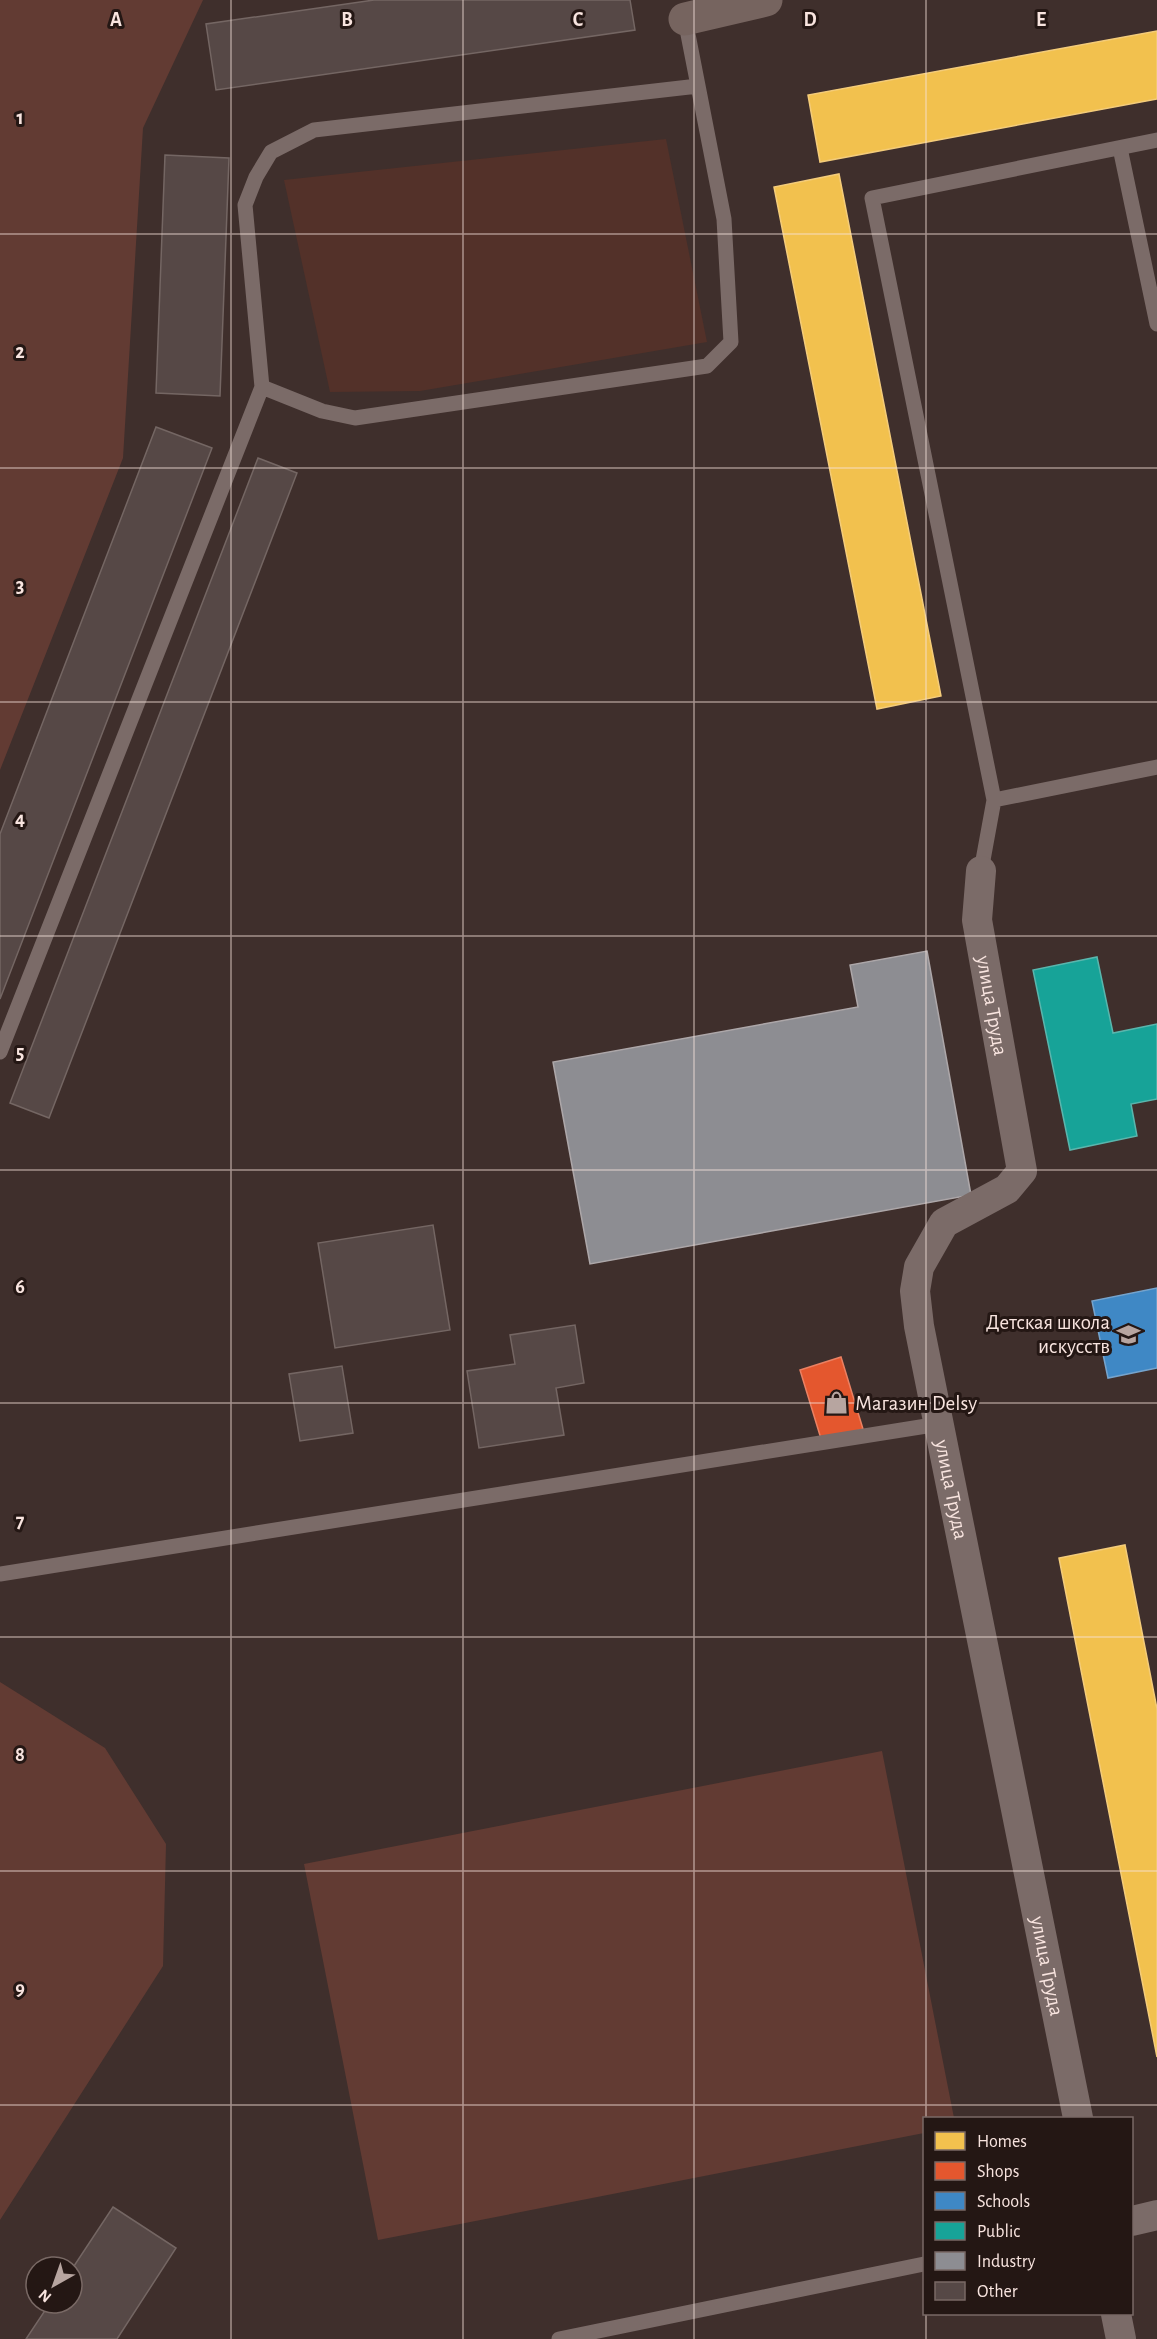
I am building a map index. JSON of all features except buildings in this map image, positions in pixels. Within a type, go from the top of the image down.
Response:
[{"type":"street","points":[[682,10],[766,0]]},
{"type":"street","name":"улица Труда","points":[[981,871],[976,920],[1022,1171],[1007,1189],[945,1223],[919,1268],[915,1292],[919,1326],[1078,2117]]},
{"type":"street","points":[[1133,2221],[1157,2215]]},
{"type":"street","points":[[1116,2315],[1121,2339]]},
{"type":"lane","points":[[262,387],[322,411],[355,418],[708,366],[731,342],[724,219],[682,10]]},
{"type":"lane","points":[[0,1052],[262,387],[245,205],[256,177],[271,152],[314,130],[698,86]]},
{"type":"lane","points":[[981,871],[994,800],[872,198],[1157,140]]},
{"type":"lane","points":[[1120,148],[1157,324]]},
{"type":"lane","points":[[994,800],[1157,767]]},
{"type":"lane","points":[[0,1574],[939,1424]]},
{"type":"lane","points":[[559,2339],[923,2264]]},
{"type":"shaded area","points":[[0,0],[203,0],[143,128],[123,458],[0,770]]},
{"type":"shaded area","points":[[666,139],[707,342],[420,391],[330,392],[284,180]]},
{"type":"shaded area","points":[[0,1682],[105,1748],[166,1844],[163,1966],[0,2220]]},
{"type":"shaded area","points":[[882,1751],[954,2117],[923,2117],[923,2133],[378,2240],[304,1864]]},
{"type":"place","name":"Детская школа искусств","points":[[1128,1334]]},
{"type":"place","name":"Магазин Delsy","points":[[837,1403]]}]
